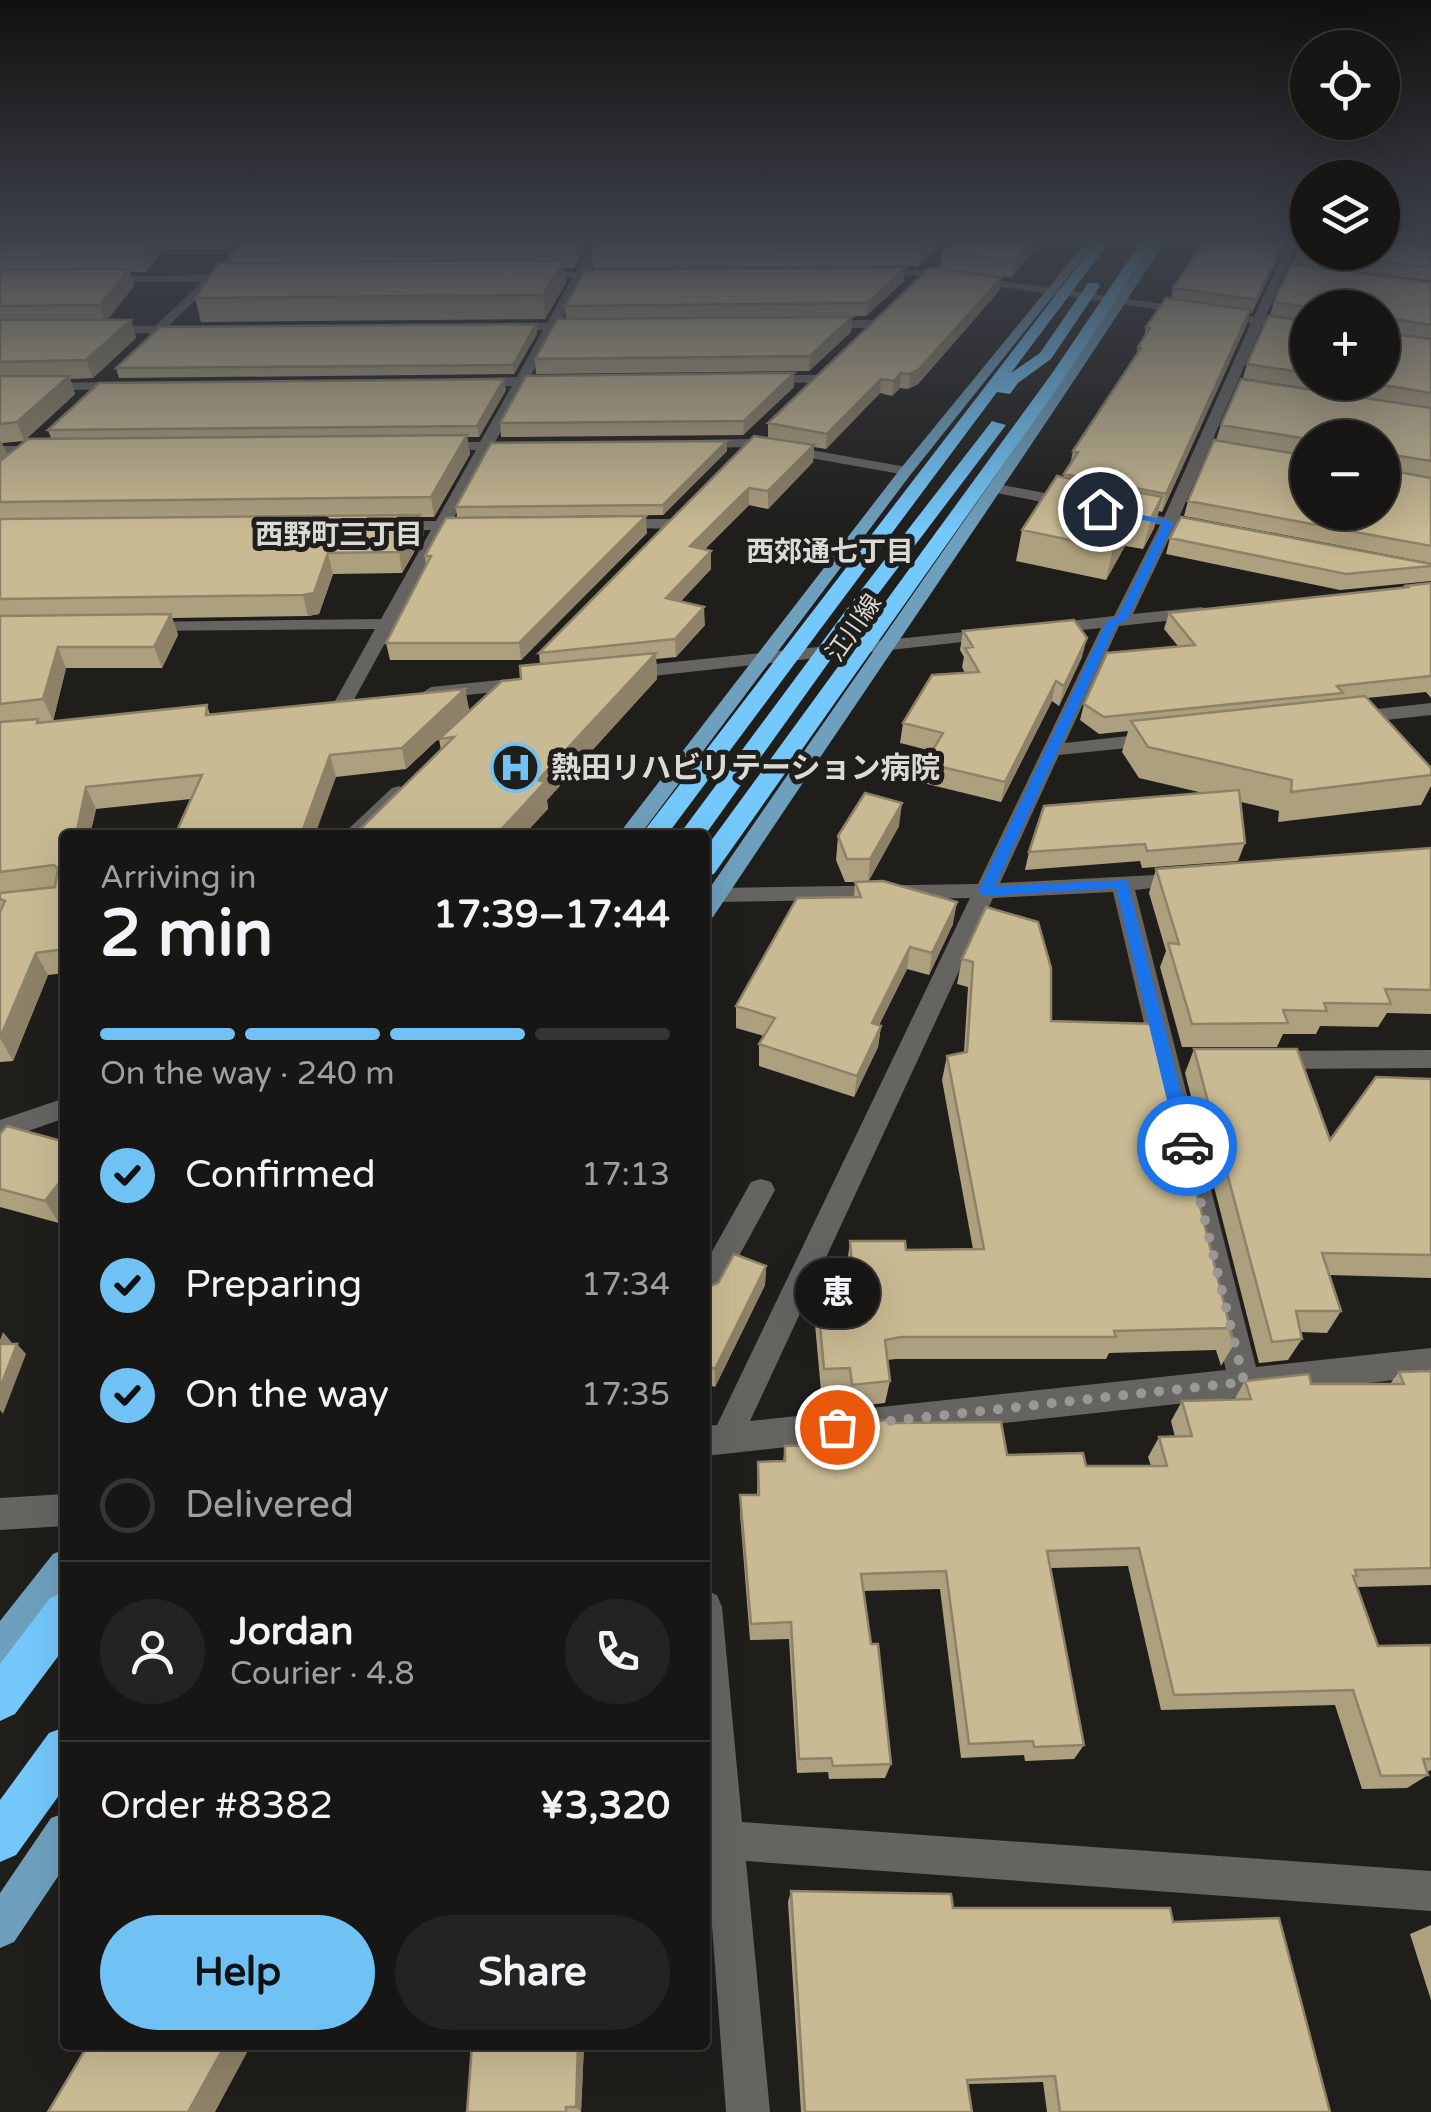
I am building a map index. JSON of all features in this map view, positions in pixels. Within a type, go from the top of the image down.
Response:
[{"type":"highway","points":[[658,830],[1031,336]]},
{"type":"highway","points":[[801,612],[850,585],[896,538],[1012,380],[1046,356],[1059,336]]},
{"type":"highway","points":[[710,861],[1084,336]]},
{"type":"highway","points":[[696,830],[862,602],[1032,382],[1059,374]]},
{"type":"highway","points":[[0,1699],[60,1620]]},
{"type":"highway","points":[[0,1839],[60,1756]]},
{"type":"main road","name":"江川線","points":[[633,830],[906,471],[1015,336]]},
{"type":"main road","name":"江川線","points":[[711,904],[883,647],[997,489],[1100,336]]},
{"type":"main road","points":[[0,1649],[60,1572]]},
{"type":"main road","points":[[0,1928],[60,1839]]},
{"type":"street","points":[[146,341],[152,336]]},
{"type":"street","points":[[344,701],[547,336]]},
{"type":"street","points":[[716,1440],[1052,750],[1169,522],[1251,336]]},
{"type":"street","points":[[802,392],[829,365]]},
{"type":"street","points":[[84,398],[110,374]]},
{"type":"street","points":[[737,380],[815,379]]},
{"type":"street","points":[[446,382],[562,381]]},
{"type":"street","points":[[1230,384],[1248,387]]},
{"type":"street","points":[[0,387],[156,385]]},
{"type":"street","points":[[736,457],[762,430]]},
{"type":"street","points":[[10,468],[43,437]]},
{"type":"street","points":[[674,444],[749,443],[906,471]]},
{"type":"street","points":[[427,446],[543,445]]},
{"type":"street","points":[[1202,446],[1219,449]]},
{"type":"street","points":[[0,450],[69,450]]},
{"type":"street","points":[[997,489],[1093,508]]},
{"type":"street","points":[[657,537],[683,510]]},
{"type":"street","points":[[1112,511],[1225,533]]},
{"type":"street","points":[[594,524],[670,524]]},
{"type":"street","points":[[365,526],[499,525]]},
{"type":"street","points":[[608,675],[1218,611]]},
{"type":"street","points":[[116,627],[387,624]]},
{"type":"street","points":[[419,694],[519,678],[551,681]]},
{"type":"street","points":[[483,712],[519,678]]},
{"type":"street","points":[[1328,720],[1374,723],[1431,708]]},
{"type":"street","points":[[1052,750],[1170,737]]},
{"type":"street","points":[[358,830],[411,780]]},
{"type":"street","points":[[711,904],[1200,877]]},
{"type":"street","points":[[1122,883],[1175,1060],[1244,1382]]},
{"type":"street","points":[[1242,1060],[1431,1059]]},
{"type":"street","points":[[0,1130],[60,1110]]},
{"type":"street","points":[[710,1282],[761,1190]]},
{"type":"street","points":[[716,1440],[1431,1362]]},
{"type":"street","points":[[0,1514],[60,1510]]},
{"type":"street","points":[[710,1665],[748,2112]]},
{"type":"street","points":[[725,1840],[1431,1891]]},
{"type":"building","points":[[0,336],[113,336],[86,360],[0,362]]},
{"type":"building","points":[[151,336],[530,336],[513,365],[116,368]]},
{"type":"building","points":[[548,336],[832,336],[810,356],[535,359]]},
{"type":"building","points":[[859,336],[949,336],[919,369],[901,373],[894,381],[881,379],[827,434],[768,423]]},
{"type":"building","points":[[1145,336],[1238,336],[1166,494],[1064,474],[1078,452],[1073,451],[1141,348],[1138,347]]},
{"type":"building","points":[[1259,336],[1290,336],[1290,370],[1247,364]]},
{"type":"building","points":[[1400,336],[1431,339],[1431,393],[1400,388]]},
{"type":"building","points":[[794,373],[744,421],[500,423],[526,376]]},
{"type":"building","points":[[0,376],[69,376],[17,422],[0,424]]},
{"type":"building","points":[[504,379],[477,426],[48,430],[99,383]]},
{"type":"building","points":[[1241,379],[1290,386],[1290,400],[1379,400],[1431,408],[1431,461],[1400,456],[1400,420],[1290,420],[1290,436],[1221,425]]},
{"type":"building","points":[[467,435],[431,497],[0,502],[0,461],[28,439]]},
{"type":"building","points":[[754,436],[814,445],[768,491],[749,488],[690,546],[711,551],[666,598],[704,607],[675,639],[539,653]]},
{"type":"building","points":[[1214,440],[1290,453],[1290,520],[1188,501]]},
{"type":"building","points":[[727,441],[663,505],[456,507],[491,443]]},
{"type":"building","points":[[1400,472],[1431,478],[1431,546],[1345,530],[1400,530]]},
{"type":"building","points":[[1057,476],[1162,497],[1151,518],[1132,515],[1113,549],[1022,530]]},
{"type":"building","points":[[420,515],[399,552],[328,553],[314,593],[0,599],[0,519]]},
{"type":"building","points":[[646,516],[519,643],[386,643],[446,518]]},
{"type":"building","points":[[1181,517],[1431,566],[1346,574],[1170,538]]},
{"type":"building","points":[[1431,583],[1431,676],[1337,686],[1343,693],[1104,717],[1084,704],[1107,653],[1195,645],[1169,613]]},
{"type":"building","points":[[171,614],[154,647],[58,647],[43,699],[0,704],[0,616]]},
{"type":"building","points":[[1074,620],[1087,638],[1064,686],[1056,681],[1005,782],[925,763],[943,733],[903,723],[932,675],[979,672],[965,648],[973,647],[963,631]]},
{"type":"building","points":[[656,653],[538,780],[545,782],[501,830],[359,830],[454,737],[439,739],[502,681],[521,679],[520,666]]},
{"type":"building","points":[[465,689],[402,748],[330,755],[303,830],[177,830],[202,775],[86,787],[77,830],[60,830],[60,950],[36,953],[0,1038],[0,912],[5,901],[0,899],[0,893],[55,887],[58,869],[54,865],[0,872],[0,722],[38,719],[37,723],[207,705],[206,715]]},
{"type":"building","points":[[1365,696],[1431,768],[1431,775],[1291,792],[1292,780],[1148,747],[1131,721]]},
{"type":"building","points":[[1239,790],[1245,843],[1147,851],[1145,844],[1029,852],[1044,806]]},
{"type":"building","points":[[865,793],[902,803],[870,859],[847,859],[838,836]]},
{"type":"building","points":[[1431,848],[1431,990],[1385,989],[1391,1004],[1324,1003],[1327,1011],[1283,1010],[1288,1023],[1192,1024],[1168,943],[1179,944],[1156,869]]},
{"type":"building","points":[[883,881],[957,902],[932,953],[910,947],[872,1023],[881,1026],[857,1076],[759,1044],[775,1018],[736,1006],[797,898],[861,897],[855,882]]},
{"type":"building","points":[[986,907],[1038,922],[1051,968],[1051,1021],[1155,1024],[1234,1344],[1229,1328],[1114,1331],[1116,1337],[901,1337],[885,1340],[890,1381],[852,1385],[850,1368],[824,1369],[816,1280],[840,1288],[837,1265],[852,1265],[850,1241],[905,1241],[906,1250],[984,1249],[947,1056],[967,1052],[973,962],[962,959]]},
{"type":"building","points":[[1194,1049],[1297,1049],[1330,1140],[1376,1077],[1431,1079],[1431,1255],[1322,1253],[1341,1311],[1296,1311],[1302,1339],[1272,1342]]},
{"type":"building","points":[[7,1126],[60,1141],[60,1182],[45,1201],[0,1189],[0,1134]]},
{"type":"building","points":[[734,1254],[766,1266],[715,1369],[710,1367],[710,1286],[718,1283]]},
{"type":"building","points":[[0,1344],[17,1344],[0,1388]]},
{"type":"building","points":[[1431,1371],[1431,1568],[1355,1570],[1357,1576],[1353,1576],[1378,1646],[1431,1645],[1431,1759],[1423,1759],[1428,1775],[1381,1776],[1353,1690],[1174,1695],[1139,1548],[1047,1551],[1084,1745],[1034,1747],[1033,1741],[969,1744],[946,1571],[861,1574],[871,1644],[878,1644],[891,1764],[833,1766],[831,1758],[799,1759],[791,1622],[751,1624],[740,1495],[759,1495],[758,1462],[785,1461],[785,1446],[858,1444],[856,1424],[894,1419],[895,1423],[1001,1422],[1007,1455],[1083,1453],[1086,1466],[1167,1466],[1159,1437],[1192,1436],[1182,1401],[1251,1399],[1245,1381],[1309,1374],[1311,1384],[1404,1384],[1399,1372]]},
{"type":"building","points":[[791,1891],[951,1894],[953,1908],[1170,1908],[1173,1922],[1279,1918],[1330,2112],[1060,2112],[1055,2076],[967,2080],[972,2112],[805,2112]]},
{"type":"building","points":[[85,2050],[222,2050],[188,2112],[48,2112]]},
{"type":"building","points":[[472,2050],[578,2050],[576,2107],[566,2107],[566,2112],[467,2112]]},
{"type":"way so far","points":[[837,1427],[1244,1382],[1187,1146]]},
{"type":"place","name":"熱田リハビリテーション病院","points":[[516,768]]},
{"type":"place","name":"恵","points":[[837,1427]]},
{"type":"district","name":"西野町三丁目","points":[[339,535]]},
{"type":"district","name":"西郊通七丁目","points":[[830,552]]},
{"type":"route","points":[[1100,509],[1169,522],[1121,620],[1113,621],[985,891],[1122,883],[1187,1146]]}]
